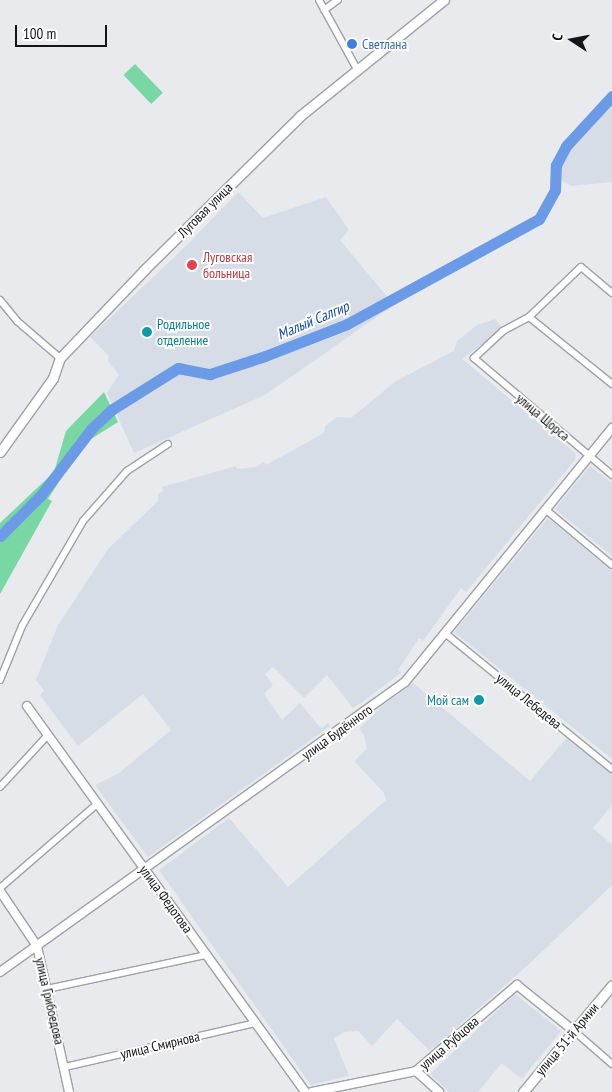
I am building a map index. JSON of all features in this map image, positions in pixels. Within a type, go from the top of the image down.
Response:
[{"type":"main road","name":"Луговая улица","points":[[0,452],[53,378],[60,358],[300,116],[444,0]]},
{"type":"main road","name":"улица 51-й Армии","points":[[523,1092],[612,985]]},
{"type":"street","points":[[319,0],[357,69]]},
{"type":"street","points":[[324,10],[338,0]]},
{"type":"street","points":[[612,293],[581,267],[530,317],[612,384]]},
{"type":"street","points":[[0,300],[17,321],[60,358]]},
{"type":"street","name":"улица Щорса","points":[[530,317],[503,331],[474,358],[612,475]]},
{"type":"street","name":"улица Будённого","points":[[0,972],[146,870],[405,682],[612,428]]},
{"type":"street","points":[[0,680],[22,626],[83,520],[127,471],[168,444]]},
{"type":"street","points":[[545,509],[612,565]]},
{"type":"street","name":"улица Лебедева","points":[[445,633],[612,769]]},
{"type":"street","name":"улица Федотова","points":[[27,706],[304,1092]]},
{"type":"street","points":[[0,787],[47,736]]},
{"type":"street","points":[[0,889],[97,804]]},
{"type":"street","name":"улица Грибоедова","points":[[0,889],[37,946],[70,1092]]},
{"type":"street","points":[[47,989],[206,955]]},
{"type":"street","name":"улица Рубцова","points":[[312,1092],[416,1071],[517,985],[574,1031]]},
{"type":"street","name":"улица Смирнова","points":[[65,1067],[254,1022]]},
{"type":"street","points":[[574,1031],[612,1064]]},
{"type":"street","points":[[416,1071],[439,1092]]},
{"type":"shaded area","points":[[612,102],[612,182],[571,186],[561,180],[558,165]]},
{"type":"shaded area","points":[[238,192],[263,218],[326,197],[349,230],[340,240],[394,305],[265,395],[134,453],[107,393],[119,375],[108,361],[109,356],[90,337],[185,247]]},
{"type":"shaded area","points":[[495,319],[503,329],[462,359],[576,454],[575,460],[466,592],[461,588],[423,641],[419,638],[398,670],[401,673],[361,703],[353,708],[327,675],[304,698],[273,667],[265,674],[273,685],[264,694],[282,720],[300,703],[318,725],[322,728],[328,723],[330,726],[148,857],[95,785],[119,773],[171,730],[143,694],[78,746],[40,695],[44,691],[36,680],[58,625],[108,549],[158,501],[158,494],[163,491],[162,487],[236,466],[237,469],[256,467],[264,462],[266,465],[324,433],[325,426],[337,417],[351,418],[396,381],[454,351],[457,341],[477,325]]},
{"type":"shaded area","points":[[590,466],[612,483],[612,556],[555,509]]},
{"type":"shaded area","points":[[548,518],[612,571],[612,759],[454,632]]},
{"type":"shaded area","points":[[413,683],[530,781],[569,735],[612,772],[612,805],[593,828],[612,845],[612,885],[528,965],[430,1051],[397,1019],[372,1046],[358,1031],[344,1032],[334,1038],[349,1076],[311,1085],[159,870],[229,818],[288,887],[386,800],[384,793],[354,761],[367,749],[364,735],[359,729],[382,706]]},
{"type":"shaded area","points":[[515,994],[561,1031],[522,1079],[502,1063],[478,1092],[449,1092],[430,1074]]},
{"type":"green space","points":[[135,64],[163,93],[151,104],[123,75]]},
{"type":"green space","points":[[104,392],[118,422],[83,444],[48,499],[52,501],[0,594],[0,523],[54,472],[66,431]]},
{"type":"waterway","name":"Малый Салгир","points":[[0,536],[41,495],[92,428],[111,410],[178,368],[210,374],[265,356],[347,324],[539,219],[555,190],[556,165],[566,146],[612,96]]},
{"type":"place","name":"Светлана","points":[[352,44]]},
{"type":"place","name":"Луговская больница","points":[[192,265]]},
{"type":"place","name":"Родильное отделение","points":[[147,332]]},
{"type":"place","name":"Мой сам","points":[[479,700]]}]
